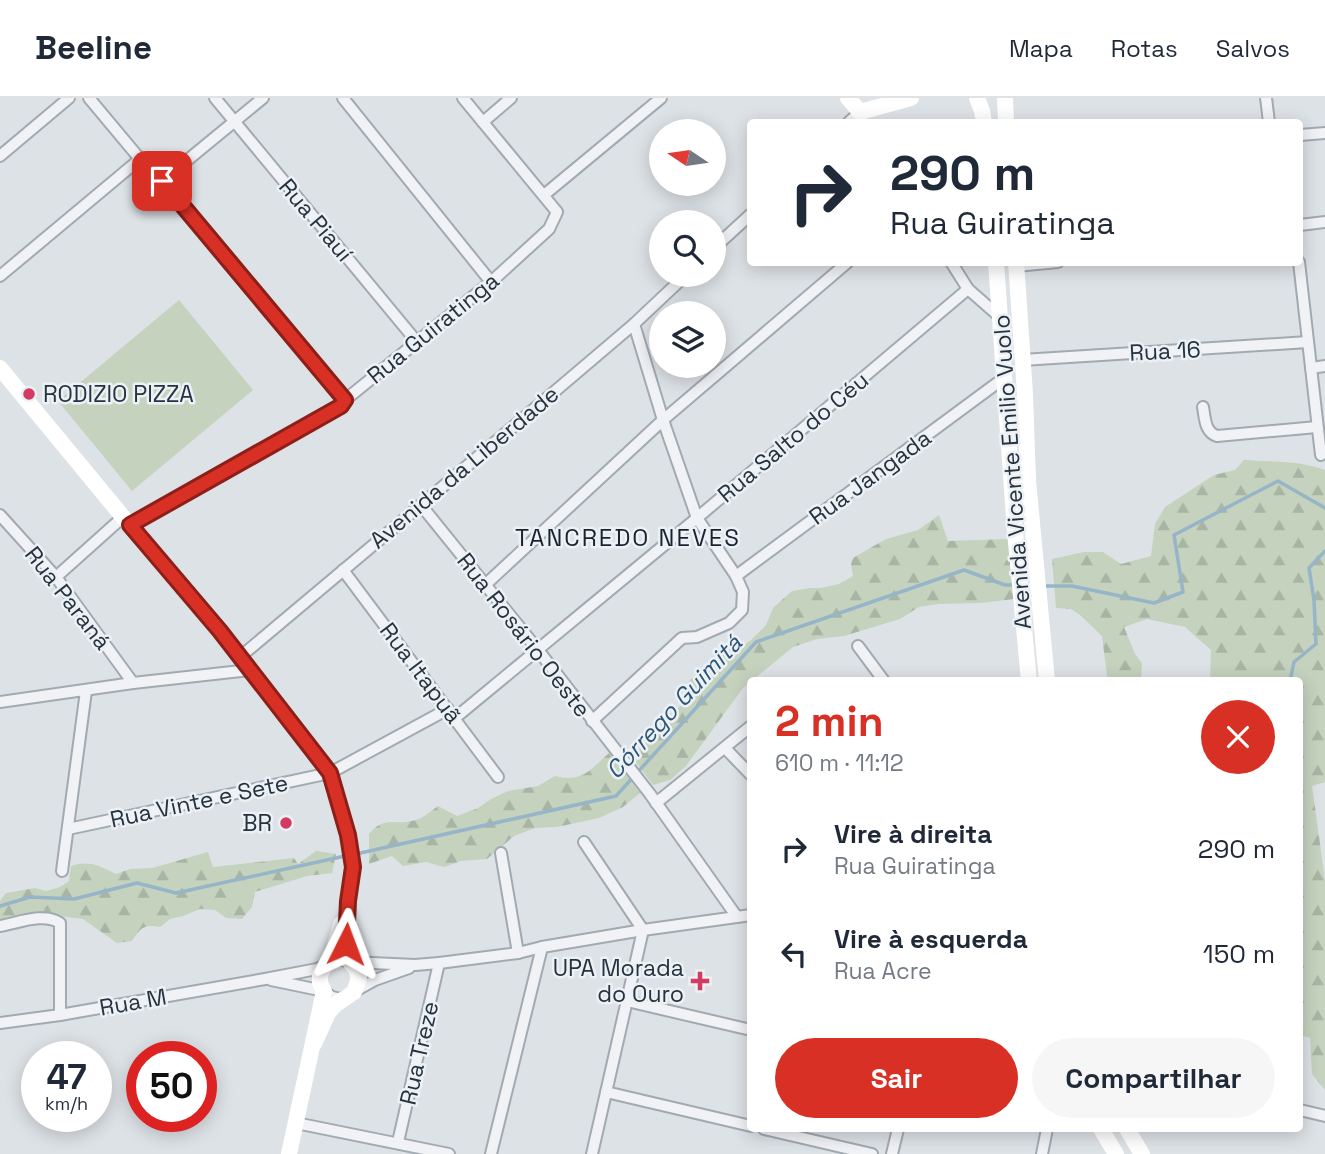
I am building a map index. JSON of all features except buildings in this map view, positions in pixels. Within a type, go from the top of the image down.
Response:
[{"type":"main road","points":[[848,98],[858,114],[911,98]]},
{"type":"main road","points":[[978,98],[983,119]]},
{"type":"main road","points":[[1005,98],[1006,119]]},
{"type":"main road","name":"Avenida Vicente Emilio Vuolo","points":[[996,266],[1014,532],[1029,677]]},
{"type":"main road","name":"Avenida Vicente Emilio Vuolo","points":[[1016,266],[1028,481],[1047,677]]},
{"type":"main road","points":[[0,368],[220,631],[330,773],[348,835],[353,867],[345,936],[350,962],[359,978],[357,988],[351,995],[328,1013],[314,1044]]},
{"type":"main road","points":[[289,1154],[324,991],[320,974],[332,955],[348,901]]},
{"type":"main road","points":[[1108,1132],[1116,1154]]},
{"type":"main road","points":[[1129,1132],[1142,1154]]},
{"type":"street","points":[[0,156],[69,98]]},
{"type":"street","points":[[89,98],[345,400]]},
{"type":"street","name":"Rua Piauí","points":[[215,98],[417,342]]},
{"type":"street","points":[[162,181],[263,98]]},
{"type":"street","points":[[343,98],[491,282]]},
{"type":"street","points":[[463,98],[544,195],[661,98]]},
{"type":"street","points":[[483,122],[511,98]]},
{"type":"street","points":[[1266,98],[1269,119]]},
{"type":"street","points":[[1303,135],[1325,132]]},
{"type":"street","points":[[0,276],[140,159]]},
{"type":"street","name":"Rua Guiratinga","points":[[56,577],[126,521],[341,406],[491,282],[549,229],[556,212],[544,195]]},
{"type":"street","points":[[726,237],[747,218]]},
{"type":"street","points":[[1303,225],[1325,222]]},
{"type":"street","points":[[485,585],[663,420],[843,266]]},
{"type":"street","points":[[954,266],[968,289],[1000,318]]},
{"type":"street","points":[[1299,266],[1321,455]]},
{"type":"street","name":"Avenida da Liberdade","points":[[240,657],[634,324],[673,287]]},
{"type":"street","name":"Rua Salto do Céu","points":[[330,773],[451,714],[538,650],[968,289]]},
{"type":"street","points":[[592,721],[682,638],[698,637],[729,623],[741,610],[743,592],[736,576],[698,518],[663,420],[634,324]]},
{"type":"street","name":"Rua 16","points":[[1022,359],[1308,342]]},
{"type":"street","points":[[1311,368],[1325,366]]},
{"type":"street","name":"Rua Jangada","points":[[736,576],[1004,378]]},
{"type":"street","points":[[1203,407],[1207,429],[1217,436],[1317,427]]},
{"type":"street","name":"Rua Rosário Oeste","points":[[421,505],[653,798]]},
{"type":"street","name":"Rua Paraná","points":[[0,515],[4,528],[56,577],[133,683]]},
{"type":"street","name":"Rua Itapuã","points":[[343,570],[498,777]]},
{"type":"street","points":[[858,646],[881,677]]},
{"type":"street","points":[[0,702],[250,670]]},
{"type":"street","points":[[62,871],[86,691]]},
{"type":"street","points":[[737,917],[653,798],[747,729]]},
{"type":"street","points":[[725,748],[747,771]]},
{"type":"street","name":"Rua Vinte e Sete","points":[[68,829],[330,773]]},
{"type":"street","points":[[584,842],[643,930],[592,1154]]},
{"type":"street","points":[[501,853],[518,953]]},
{"type":"street","points":[[327,963],[338,959],[415,965],[439,963],[518,953],[643,930],[747,916]]},
{"type":"street","points":[[0,926],[41,918],[53,918],[60,923],[60,1015]]},
{"type":"street","points":[[491,1154],[542,947]]},
{"type":"street","name":"Rua M","points":[[0,1023],[265,979],[317,969],[327,963]]},
{"type":"street","name":"Rua Treze","points":[[398,1142],[439,963]]},
{"type":"street","points":[[265,979],[324,991],[336,999],[351,995],[374,980],[415,965]]},
{"type":"street","points":[[627,1001],[747,1029]]},
{"type":"street","points":[[606,1092],[747,1125]]},
{"type":"street","points":[[1303,1111],[1325,1116]]},
{"type":"street","points":[[296,1122],[449,1154]]},
{"type":"street","points":[[777,1132],[872,1154]]},
{"type":"street","points":[[892,1154],[897,1132]]},
{"type":"street","points":[[1042,1154],[1046,1132]]},
{"type":"green space","points":[[179,300],[253,390],[132,491],[58,401]]},
{"type":"green space","points":[[1244,460],[1295,463],[1325,470],[1325,782],[1312,786],[1325,880],[1325,1090],[1312,1074],[1310,1038],[1303,1036],[1303,677],[1210,677],[1211,650],[1185,627],[1147,619],[1124,627],[1135,654],[1142,663],[1141,677],[1107,677],[1102,636],[1071,609],[1056,608],[1052,559],[1084,552],[1103,552],[1121,564],[1151,556],[1155,524],[1165,507],[1214,475],[1235,470]]},
{"type":"green space","points":[[939,515],[948,541],[1008,539],[1014,599],[919,607],[900,619],[844,636],[817,639],[793,647],[756,677],[747,677],[747,685],[686,766],[670,780],[653,785],[632,757],[682,704],[688,682],[702,668],[718,655],[737,649],[750,641],[766,625],[773,608],[792,591],[839,584],[853,576],[853,558],[886,539],[918,530]]},
{"type":"green space","points":[[609,753],[640,793],[623,807],[599,818],[557,827],[535,828],[514,836],[487,859],[461,861],[444,867],[426,862],[403,866],[392,856],[369,864],[369,834],[379,825],[416,820],[438,806],[457,816],[508,791],[538,786],[555,776],[572,778],[585,774]]},
{"type":"green space","points":[[316,851],[336,854],[332,873],[307,876],[255,892],[252,907],[242,919],[226,918],[215,910],[200,909],[170,919],[160,927],[146,927],[140,930],[132,941],[117,943],[83,919],[33,914],[0,921],[0,901],[6,893],[35,888],[46,891],[60,887],[69,881],[71,866],[78,864],[94,865],[116,874],[130,869],[152,868],[208,852],[213,867],[294,858],[298,864]]},
{"type":"waterway","name":"Córrego Guimitá","points":[[1044,586],[1072,586],[1154,603],[1183,592],[1174,535],[1278,481],[1325,508]]},
{"type":"waterway","points":[[1291,677],[1294,662],[1316,644],[1309,568],[1325,551]]},
{"type":"waterway","name":"Córrego Guimitá","points":[[356,854],[616,796],[756,642],[964,570],[1005,585],[1015,585]]},
{"type":"waterway","name":"Córrego Guimitá","points":[[0,906],[30,897],[74,899],[137,883],[176,893],[345,856]]},
{"type":"place","name":"RODIZIO PIZZA","points":[[29,394]]},
{"type":"place","name":"BR","points":[[286,823]]},
{"type":"place","name":"UPA Morada do Ouro","points":[[700,981]]},
{"type":"district","name":"TANCREDO NEVES","points":[[628,538]]},
{"type":"route","points":[[162,181],[345,400],[341,406],[130,525],[220,631],[330,773],[348,835],[353,867],[346,944]]}]
